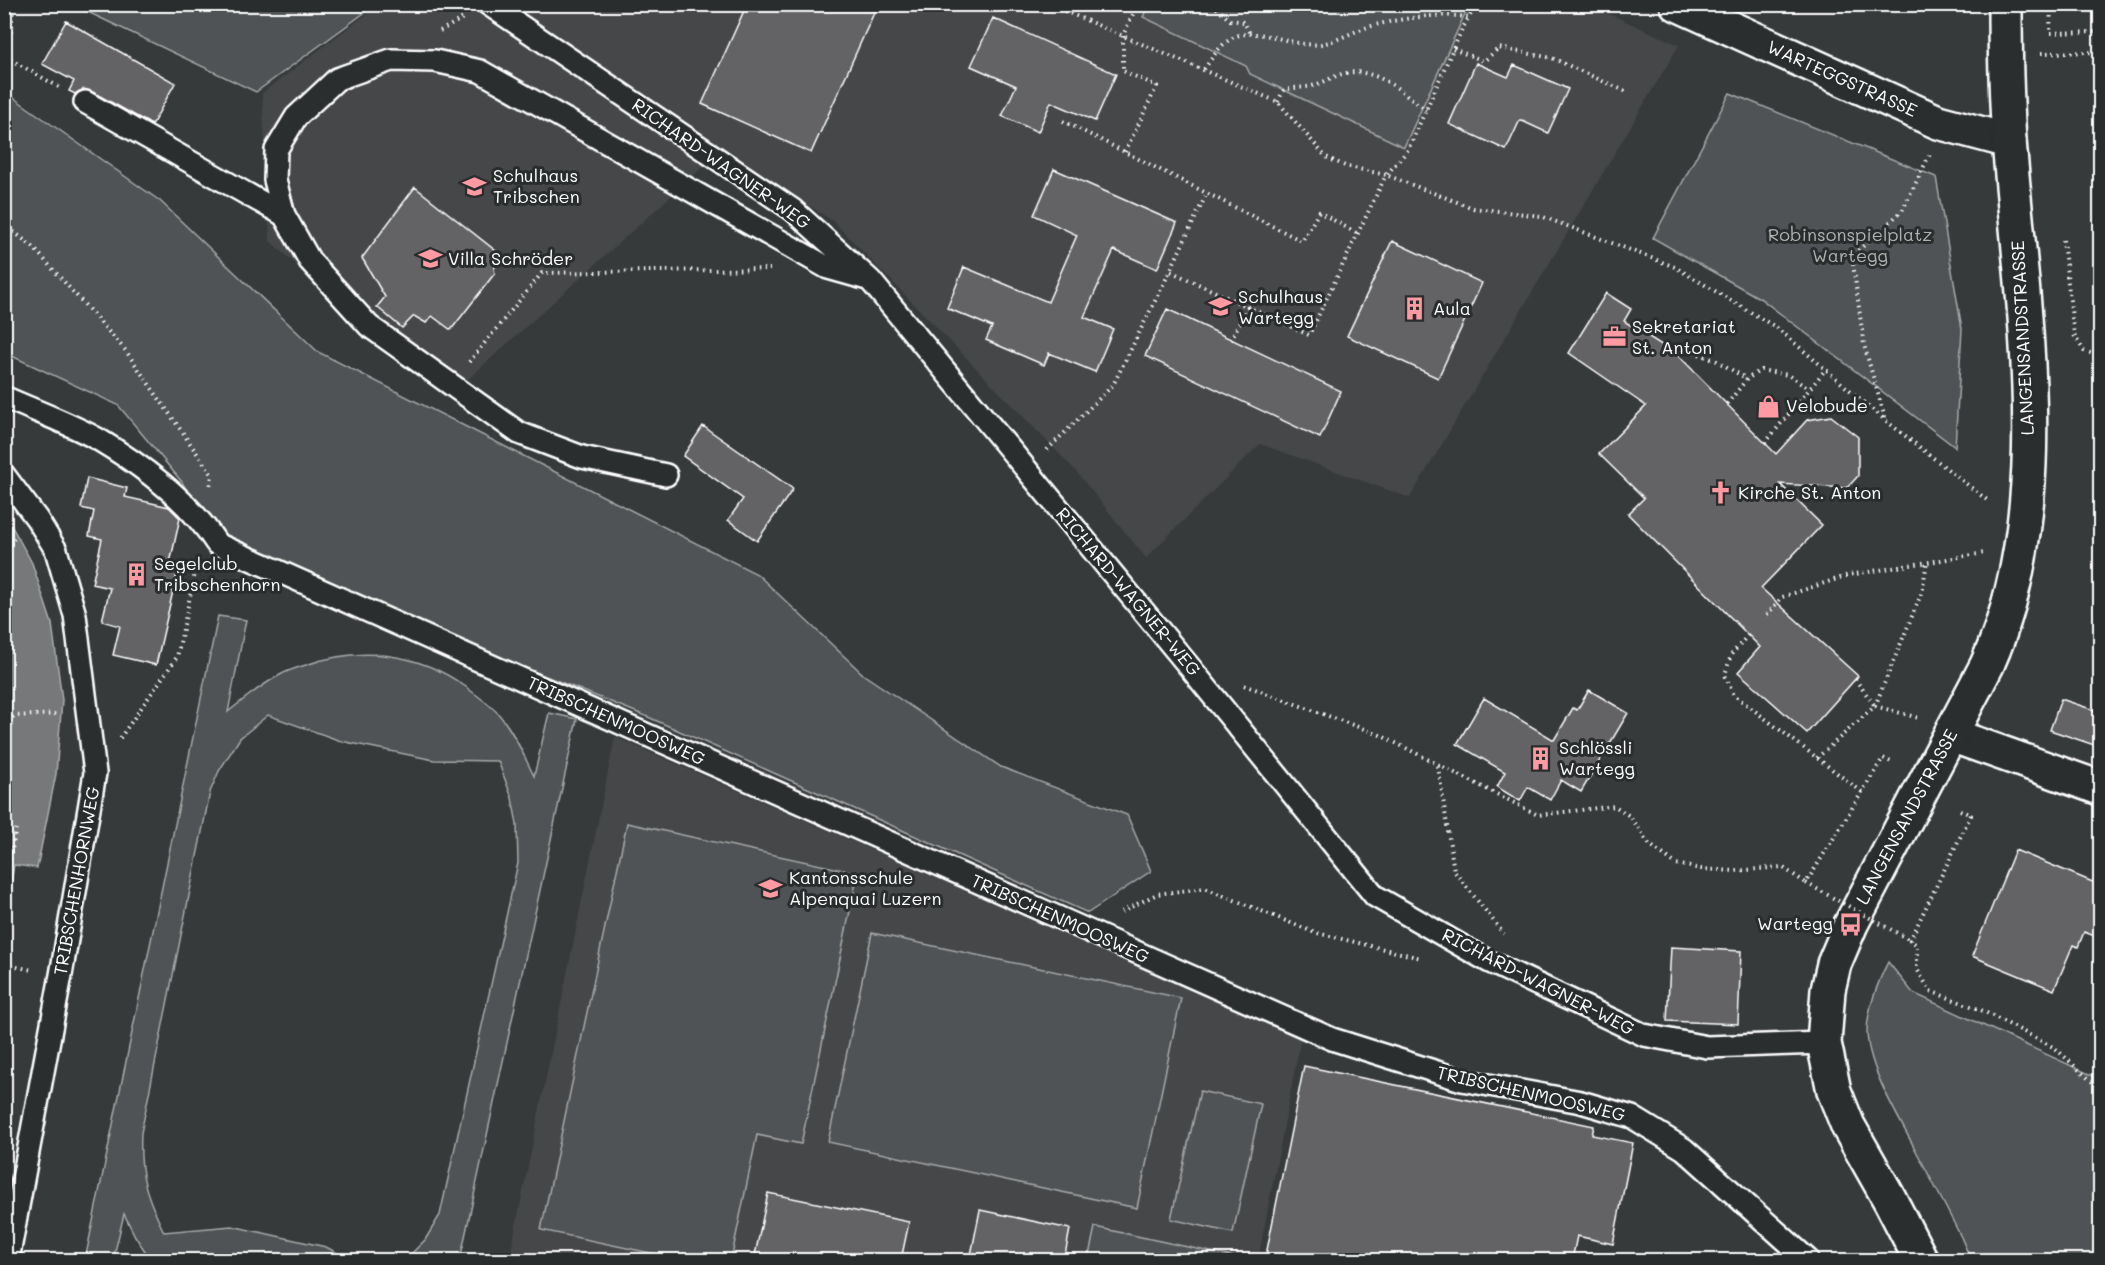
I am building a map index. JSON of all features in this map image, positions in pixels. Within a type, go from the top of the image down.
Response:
[{"type":"street","name":"LANGENSANDSTRASSE","points":[[1922,1260],[1848,1126],[1834,1091],[1824,1043],[1828,990],[1834,964],[1851,924],[1987,665],[2015,583],[2027,494],[2028,371],[2009,141],[2004,54],[2005,4]]},
{"type":"street","name":"WARTEGGSTRASSE","points":[[1678,5],[1938,122],[2009,141]]},
{"type":"street","points":[[1951,735],[2100,788]]},
{"type":"lane","name":"RICHARD-WAGNER-WEG","points":[[489,4],[792,210],[870,280],[1188,664],[1375,896],[1488,961],[1644,1035],[1707,1047],[1824,1043]]},
{"type":"lane","points":[[666,475],[582,457],[519,433],[369,326],[310,261],[284,215],[276,180],[276,150],[296,117],[337,79],[391,60],[435,61],[480,71],[828,268],[870,280]]},
{"type":"lane","points":[[85,102],[284,215]]},
{"type":"lane","name":"TRIBSCHENMOOSWEG","points":[[4,397],[99,440],[163,484],[206,526],[217,543],[1085,930],[1332,1039],[1462,1080],[1581,1102],[1632,1117],[1684,1149],[1808,1260]]},
{"type":"lane","points":[[4,475],[37,519],[56,550],[75,615],[95,773]]},
{"type":"lane","name":"TRIBSCHENHORNWEG","points":[[8,1260],[61,975],[95,773]]},
{"type":"path","points":[[6,4],[14,11],[8,58],[85,102]]},
{"type":"path","points":[[1048,4],[1278,102],[1326,157],[1345,166],[1386,175],[1473,208],[1541,216],[1675,267],[1777,328],[1885,420],[1987,500]]},
{"type":"path","points":[[1125,152],[1157,86],[1123,71],[1123,35],[1138,4]]},
{"type":"path","points":[[1212,4],[1230,20],[1244,22],[1251,34]]},
{"type":"path","points":[[1170,271],[1309,335],[1386,175],[1408,150],[1453,49],[1477,4]]},
{"type":"path","points":[[2051,4],[2050,33],[2100,32]]},
{"type":"path","points":[[1204,69],[1222,45],[1237,35],[1251,34],[1302,45],[1321,44],[1342,39],[1364,28],[1387,23],[1448,14],[1469,18]]},
{"type":"path","points":[[1453,49],[1484,61],[1499,48],[1552,58],[1627,92]]},
{"type":"path","points":[[2035,53],[2100,52]]},
{"type":"path","points":[[1278,102],[1283,91],[1290,88],[1303,88],[1347,73],[1362,73],[1376,77],[1398,89],[1425,110]]},
{"type":"path","points":[[1063,121],[1302,241],[1319,212],[1358,234]]},
{"type":"path","points":[[1885,420],[1864,345],[1852,256],[1902,211],[1932,148]]},
{"type":"path","points":[[1027,470],[1113,385],[1207,193]]},
{"type":"path","points":[[4,224],[33,248],[126,351],[212,475]]},
{"type":"path","points":[[2063,240],[2074,335],[2084,351],[2100,356]]},
{"type":"path","points":[[450,385],[542,273],[828,268]]},
{"type":"path","points":[[1231,340],[1248,306]]},
{"type":"path","points":[[1678,355],[1686,349],[1717,361],[1747,379]]},
{"type":"path","points":[[1765,443],[1826,369]]},
{"type":"path","points":[[1727,404],[1747,379],[1761,370],[1788,375],[1809,389]]},
{"type":"path","name":"TRIBSCHENHORNWEG","points":[[95,773],[177,657],[206,526]]},
{"type":"path","points":[[4,546],[18,536]]},
{"type":"path","points":[[1767,615],[1782,597],[1849,575],[1984,552]]},
{"type":"path","points":[[1817,758],[1875,706],[1922,592],[1928,562]]},
{"type":"path","points":[[1748,635],[1731,655],[1725,675],[1734,695],[1862,792]]},
{"type":"path","points":[[1855,679],[1875,706],[1919,718]]},
{"type":"path","points":[[1242,684],[1380,735],[1538,815],[1615,806],[1632,817],[1649,844],[1676,864],[1701,869],[1735,871],[1782,867],[1806,883],[1917,945],[1917,969],[1930,991],[1979,1009],[2055,1048],[2100,1089]]},
{"type":"path","points":[[4,726],[14,716],[61,714]]},
{"type":"path","points":[[1806,883],[1884,758],[1893,764]]},
{"type":"path","points":[[1438,765],[1454,871],[1510,941]]},
{"type":"path","points":[[1910,940],[1971,815],[1960,810]]},
{"type":"path","points":[[4,889],[16,829]]},
{"type":"path","points":[[1085,930],[1157,894],[1205,888],[1313,932],[1425,959]]},
{"type":"shaded area","name":"Schulhaus Wartegg","points":[[380,4],[1587,4],[1679,45],[1410,498],[1260,444],[1146,558],[1074,469],[834,222],[723,149],[446,399],[270,241],[262,93]]},
{"type":"shaded area","points":[[5,514],[32,563],[52,624],[62,700],[56,774],[37,868],[14,865],[5,917]]},
{"type":"shaded area","name":"Kantonsschule Alpenquai Luzern","points":[[615,737],[1301,1038],[1258,1260],[509,1260]]},
{"type":"green space","points":[[73,4],[375,5],[256,92]]},
{"type":"green space","points":[[1469,4],[1404,147],[1250,74],[1246,66],[1143,17],[1149,5]]},
{"type":"green space","points":[[4,91],[160,201],[318,352],[757,574],[864,675],[1001,767],[1127,815],[1151,871],[1088,913],[648,717],[217,544],[182,482],[118,405],[14,357],[5,358]]},
{"type":"green space","name":"Robinsonspielplatz Wartegg","points":[[1730,93],[1936,177],[1962,329],[1955,447],[1761,299],[1653,238]]},
{"type":"green space","points":[[218,616],[246,620],[228,712],[260,687],[289,670],[327,659],[368,654],[409,660],[428,666],[466,687],[501,717],[515,738],[534,776],[549,713],[577,719],[460,1260],[405,1260],[425,1240],[440,1215],[518,863],[517,824],[512,798],[498,761],[434,760],[341,741],[268,715],[240,738],[219,771],[210,792],[141,1133],[141,1161],[148,1195],[164,1232],[232,1226],[326,1247],[351,1260],[151,1260],[124,1214],[113,1260],[85,1260]]},
{"type":"green space","points":[[627,823],[858,873],[801,1144],[757,1135],[731,1260],[684,1260],[541,1230]]},
{"type":"green space","points":[[872,933],[1181,998],[1137,1208],[828,1142]]},
{"type":"green space","points":[[1888,962],[1913,993],[2100,1079],[2100,1260],[1971,1260],[1885,1091],[1873,1061],[1867,1032],[1869,1015],[1877,987]]},
{"type":"green space","points":[[1200,1091],[1261,1104],[1233,1233],[1171,1219]]},
{"type":"green space","points":[[1095,1227],[1248,1260],[1088,1260]]},
{"type":"building","points":[[747,4],[878,4],[811,153],[702,104]]},
{"type":"building","points":[[993,18],[1116,74],[1095,121],[1051,102],[1038,132],[1002,116],[1016,86],[971,66]]},
{"type":"building","points":[[66,21],[175,83],[152,125],[91,91],[84,89],[75,94],[69,91],[74,81],[42,64]]},
{"type":"building","points":[[1476,63],[1508,77],[1514,65],[1568,89],[1548,133],[1520,120],[1506,150],[1449,124]]},
{"type":"building","points":[[1054,169],[1177,223],[1157,269],[1114,250],[1084,317],[1113,329],[1095,372],[1049,353],[1044,365],[986,340],[992,327],[947,308],[964,267],[1048,302],[1077,235],[1034,215]]},
{"type":"building","name":"Villa Schröder","points":[[415,187],[501,255],[494,269],[495,273],[451,330],[432,316],[426,323],[414,316],[402,328],[377,307],[385,297],[362,258]]},
{"type":"building","name":"Aula","points":[[1392,241],[1482,283],[1438,378],[1347,336]]},
{"type":"building","name":"Kirche St. Anton","points":[[1606,293],[1631,309],[1624,321],[1679,356],[1776,454],[1807,420],[1831,416],[1858,437],[1858,476],[1847,488],[1780,484],[1822,525],[1761,588],[1858,676],[1807,733],[1738,672],[1760,647],[1628,514],[1644,498],[1599,454],[1646,406],[1569,353]]},
{"type":"building","points":[[1167,309],[1341,391],[1320,438],[1145,356]]},
{"type":"building","points":[[703,426],[793,489],[757,541],[728,520],[743,499],[683,456]]},
{"type":"building","name":"Segelclub Tribschenhorn","points":[[87,478],[127,488],[125,497],[169,507],[180,518],[170,563],[179,565],[156,665],[113,655],[120,626],[102,621],[110,588],[92,584],[102,539],[89,536],[94,511],[81,508]]},
{"type":"building","name":"Schlössli Wartegg","points":[[1589,690],[1628,713],[1581,792],[1561,780],[1550,800],[1528,787],[1520,801],[1497,787],[1505,772],[1457,744],[1484,698],[1554,740],[1573,708],[1577,710]]},
{"type":"building","points":[[2061,699],[2100,712],[2100,747],[2050,730]]},
{"type":"building","points":[[2015,850],[2100,885],[2100,938],[2084,932],[2078,947],[2073,945],[2054,990],[1972,956]]},
{"type":"building","points":[[1671,947],[1741,951],[1738,1024],[1667,1021]]},
{"type":"building","points":[[1304,1066],[1594,1126],[1592,1135],[1633,1143],[1613,1244],[1577,1236],[1572,1260],[1265,1260]]},
{"type":"building","points":[[768,1193],[909,1222],[901,1260],[754,1260]]},
{"type":"building","points":[[980,1210],[1070,1229],[1064,1260],[970,1260]]},
{"type":"place","name":"Schulhaus Tribschen","points":[[475,186]]},
{"type":"place","name":"Villa Schröder","points":[[430,259]]},
{"type":"place","name":"Schulhaus Wartegg","points":[[1220,307]]},
{"type":"place","name":"Aula","points":[[1415,309]]},
{"type":"place","name":"Sekretariat St. Anton","points":[[1614,337]]},
{"type":"place","name":"Velobude","points":[[1768,406]]},
{"type":"place","name":"Kirche St. Anton","points":[[1720,493]]},
{"type":"place","name":"Segelclub Tribschenhorn","points":[[136,574]]},
{"type":"place","name":"Schlössli Wartegg","points":[[1541,758]]},
{"type":"place","name":"Kantonsschule Alpenquai Luzern","points":[[771,888]]},
{"type":"place","name":"Wartegg","points":[[1851,924]]}]
